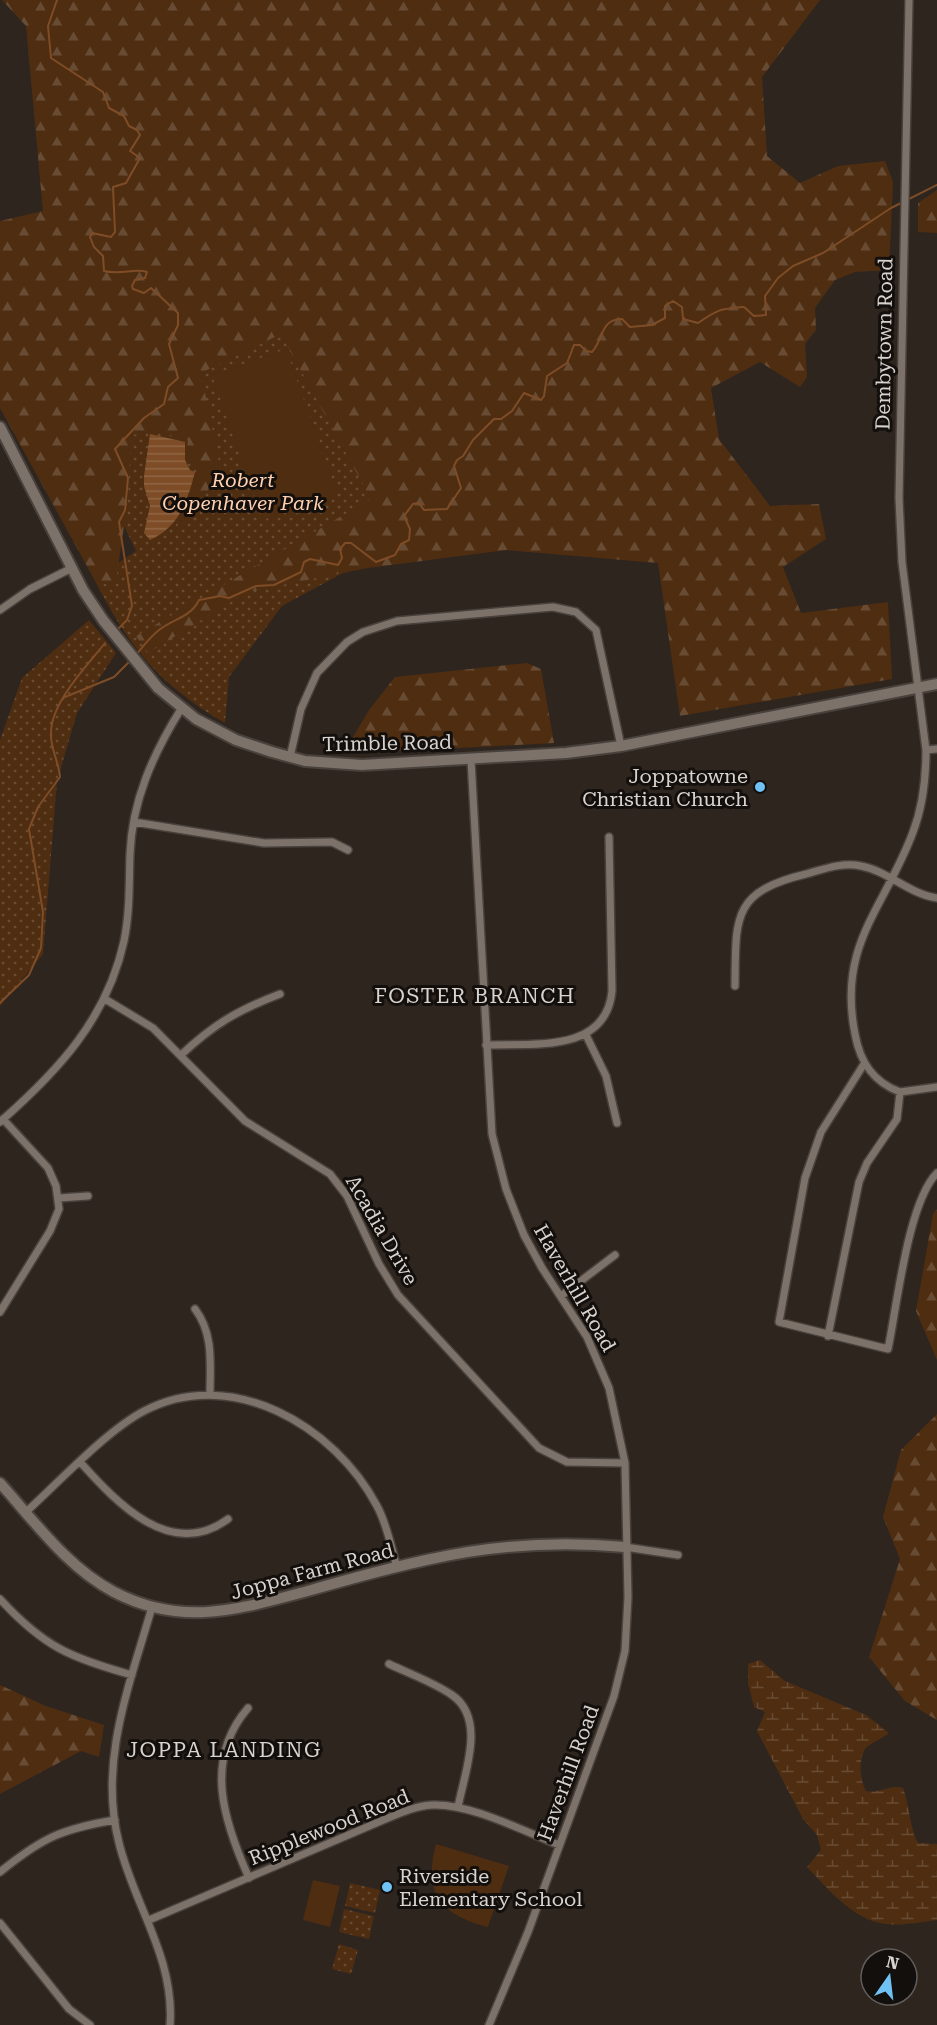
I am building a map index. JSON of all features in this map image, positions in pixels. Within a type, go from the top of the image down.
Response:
[{"type":"street","name":"Dembytown Road","points":[[864,1064],[858,1049],[852,1020],[851,975],[864,929],[891,879],[917,819],[924,783],[926,750],[902,562],[899,498],[903,209],[909,0]]},
{"type":"street","name":"Trimble Road","points":[[0,427],[72,568],[103,620],[158,688],[181,709],[236,740],[290,757],[351,765],[556,754],[621,746],[937,684]]},
{"type":"street","points":[[0,610],[30,589],[72,568]]},
{"type":"street","points":[[290,757],[301,709],[317,673],[347,642],[363,632],[397,621],[552,608],[576,612],[596,630],[621,746]]},
{"type":"street","points":[[0,1312],[55,1221],[59,1198],[48,1168],[2,1121],[68,1057],[85,1034],[105,999],[120,957],[126,927],[134,822],[151,763],[181,709]]},
{"type":"street","points":[[926,750],[937,749]]},
{"type":"street","name":"Haverhill Road","points":[[471,760],[490,1117],[500,1170],[524,1235],[587,1337],[603,1371],[614,1405],[625,1463],[627,1628],[620,1674],[528,1932],[489,2025]]},
{"type":"street","points":[[134,822],[264,843],[332,842],[348,850]]},
{"type":"street","points":[[486,1045],[559,1041],[586,1035],[606,1016],[611,1000],[609,837]]},
{"type":"street","points":[[735,986],[736,932],[740,917],[753,897],[770,885],[850,864],[870,868],[916,892],[937,898]]},
{"type":"street","points":[[181,1055],[226,1017],[280,994]]},
{"type":"street","name":"Acadia Drive","points":[[105,999],[153,1028],[245,1121],[311,1160],[335,1180],[347,1196],[379,1264],[398,1294],[539,1448],[567,1462],[625,1463]]},
{"type":"street","points":[[586,1035],[606,1076],[617,1123]]},
{"type":"street","points":[[937,1087],[900,1092],[880,1082],[864,1064],[821,1132],[806,1178],[778,1322],[888,1349],[914,1215],[925,1188],[937,1173]]},
{"type":"street","points":[[828,1336],[859,1182],[867,1163],[897,1119],[900,1092]]},
{"type":"street","points":[[59,1198],[88,1196]]},
{"type":"street","points":[[561,1296],[615,1256]]},
{"type":"street","points":[[195,1309],[204,1321],[210,1342],[210,1394]]},
{"type":"street","points":[[26,1512],[124,1424],[146,1410],[178,1398],[210,1394],[248,1401],[277,1411],[306,1426],[334,1449],[354,1470],[378,1507],[397,1567]]},
{"type":"street","points":[[81,1463],[119,1504],[158,1527],[175,1532],[202,1533],[216,1528],[228,1519]]},
{"type":"street","name":"Joppa Farm Road","points":[[0,1483],[81,1570],[114,1592],[152,1607],[191,1613],[240,1610],[397,1567],[498,1547],[578,1545],[625,1547],[678,1555]]},
{"type":"street","points":[[0,1599],[29,1629],[56,1648],[78,1659],[132,1675]]},
{"type":"street","points":[[152,1607],[132,1675],[112,1760],[115,1820],[125,1864],[149,1920],[166,1971],[170,2025]]},
{"type":"street","points":[[389,1664],[453,1696],[466,1711],[471,1738],[458,1807]]},
{"type":"street","points":[[248,1708],[234,1724],[228,1741],[221,1791],[228,1827],[249,1878]]},
{"type":"street","name":"Ripplewood Road","points":[[149,1920],[406,1810],[431,1805],[458,1807],[559,1845]]},
{"type":"street","points":[[0,1872],[34,1845],[49,1837],[75,1827],[115,1820]]},
{"type":"street","points":[[0,1923],[69,2008],[90,2025]]},
{"type":"green space","points":[[2,0],[820,0],[762,77],[767,156],[800,183],[838,166],[885,161],[893,182],[889,270],[855,272],[835,280],[815,308],[816,330],[805,344],[807,377],[800,387],[760,362],[711,388],[719,439],[770,506],[819,504],[826,539],[783,567],[801,613],[888,602],[892,679],[680,716],[658,563],[506,550],[368,568],[247,592],[148,653],[136,636],[371,499],[281,334],[201,373],[221,472],[173,538],[197,471],[186,459],[188,440],[159,432],[131,435],[128,499],[115,588],[94,579],[0,408],[0,221],[43,211],[26,26]]},
{"type":"green space","points":[[937,190],[937,233],[918,232],[918,203]]},
{"type":"green space","name":"Robert Copenhaver Park","points":[[273,272],[400,546],[282,606],[229,677],[225,723],[181,694],[148,662],[120,625],[94,579],[136,551],[99,473]]},
{"type":"green space","points":[[286,349],[337,494],[263,520],[212,375]]},
{"type":"green space","points":[[89,620],[116,653],[77,713],[57,781],[43,954],[0,1006],[0,740],[22,678]]},
{"type":"green space","points":[[527,663],[541,669],[554,743],[343,754],[369,710],[395,677]]},
{"type":"green space","points":[[937,1209],[937,1360],[916,1311],[933,1214]]},
{"type":"green space","points":[[937,1414],[937,1720],[905,1701],[869,1657],[900,1559],[883,1517],[901,1450]]},
{"type":"green space","points":[[760,1660],[785,1681],[866,1715],[889,1733],[865,1749],[861,1765],[862,1781],[866,1791],[893,1787],[903,1788],[918,1843],[937,1844],[937,1920],[911,1924],[874,1922],[842,1902],[807,1867],[821,1850],[817,1835],[803,1819],[757,1731],[765,1712],[754,1707],[748,1683],[748,1664]]},
{"type":"green space","points":[[0,1685],[46,1706],[104,1725],[99,1757],[81,1751],[0,1794]]},
{"type":"green space","points":[[436,1844],[509,1866],[488,1927],[458,1916],[439,1899],[432,1876]]},
{"type":"green space","points":[[313,1880],[340,1886],[330,1927],[303,1920]]},
{"type":"green space","points":[[350,1883],[380,1890],[375,1913],[345,1906]]},
{"type":"green space","points":[[344,1909],[374,1916],[369,1939],[339,1932]]},
{"type":"green space","points":[[339,1944],[358,1950],[351,1974],[332,1969]]},
{"type":"shaded area","points":[[150,434],[185,442],[185,460],[190,470],[195,472],[185,503],[175,521],[160,535],[150,540],[144,533],[150,506],[144,486],[144,476]]},
{"type":"waterway","name":"FOSTER BRANCH","points":[[57,0],[48,26],[51,58],[103,92],[109,108],[124,116],[129,126],[137,130],[140,135],[130,151],[140,158],[126,183],[113,187],[115,232],[111,237],[92,233],[90,237],[94,247],[103,256],[104,271],[147,272],[145,278],[135,280],[133,289],[144,293],[151,288],[178,313],[178,325],[169,344],[178,378],[168,387],[164,404],[144,418],[115,449],[128,478],[125,510],[119,522],[132,606],[127,620],[118,629]]},
{"type":"waterway","points":[[136,655],[164,626],[187,614],[199,600],[220,596],[229,598],[256,586],[274,585],[301,572],[304,562],[310,559],[338,565],[342,558],[340,549],[345,543],[351,543],[376,562],[395,555],[401,544],[409,540],[410,529],[404,516],[413,504],[419,503],[424,510],[447,509],[461,488],[454,466],[473,440],[494,419],[501,419],[512,411],[524,393],[541,400],[544,396],[547,376],[567,363],[574,345],[580,345],[586,351],[592,352],[610,322],[622,319],[630,327],[652,325],[665,318],[665,306],[673,301],[682,307],[683,319],[698,323],[715,312],[730,308],[744,307],[754,316],[766,315],[765,296],[778,278],[793,266],[823,253],[891,208],[937,185]]},
{"type":"waterway","name":"FOSTER BRANCH","points":[[0,1003],[29,975],[41,948],[43,912],[29,829],[38,807],[60,777],[51,741],[52,724],[56,711],[70,686],[105,643]]},
{"type":"waterway","points":[[65,697],[114,677],[130,661]]},
{"type":"place","name":"Joppatowne Christian Church","points":[[760,787]]},
{"type":"place","name":"Riverside Elementary School","points":[[387,1887]]},
{"type":"district","name":"FOSTER BRANCH","points":[[475,996]]},
{"type":"district","name":"JOPPA LANDING","points":[[224,1750]]}]
